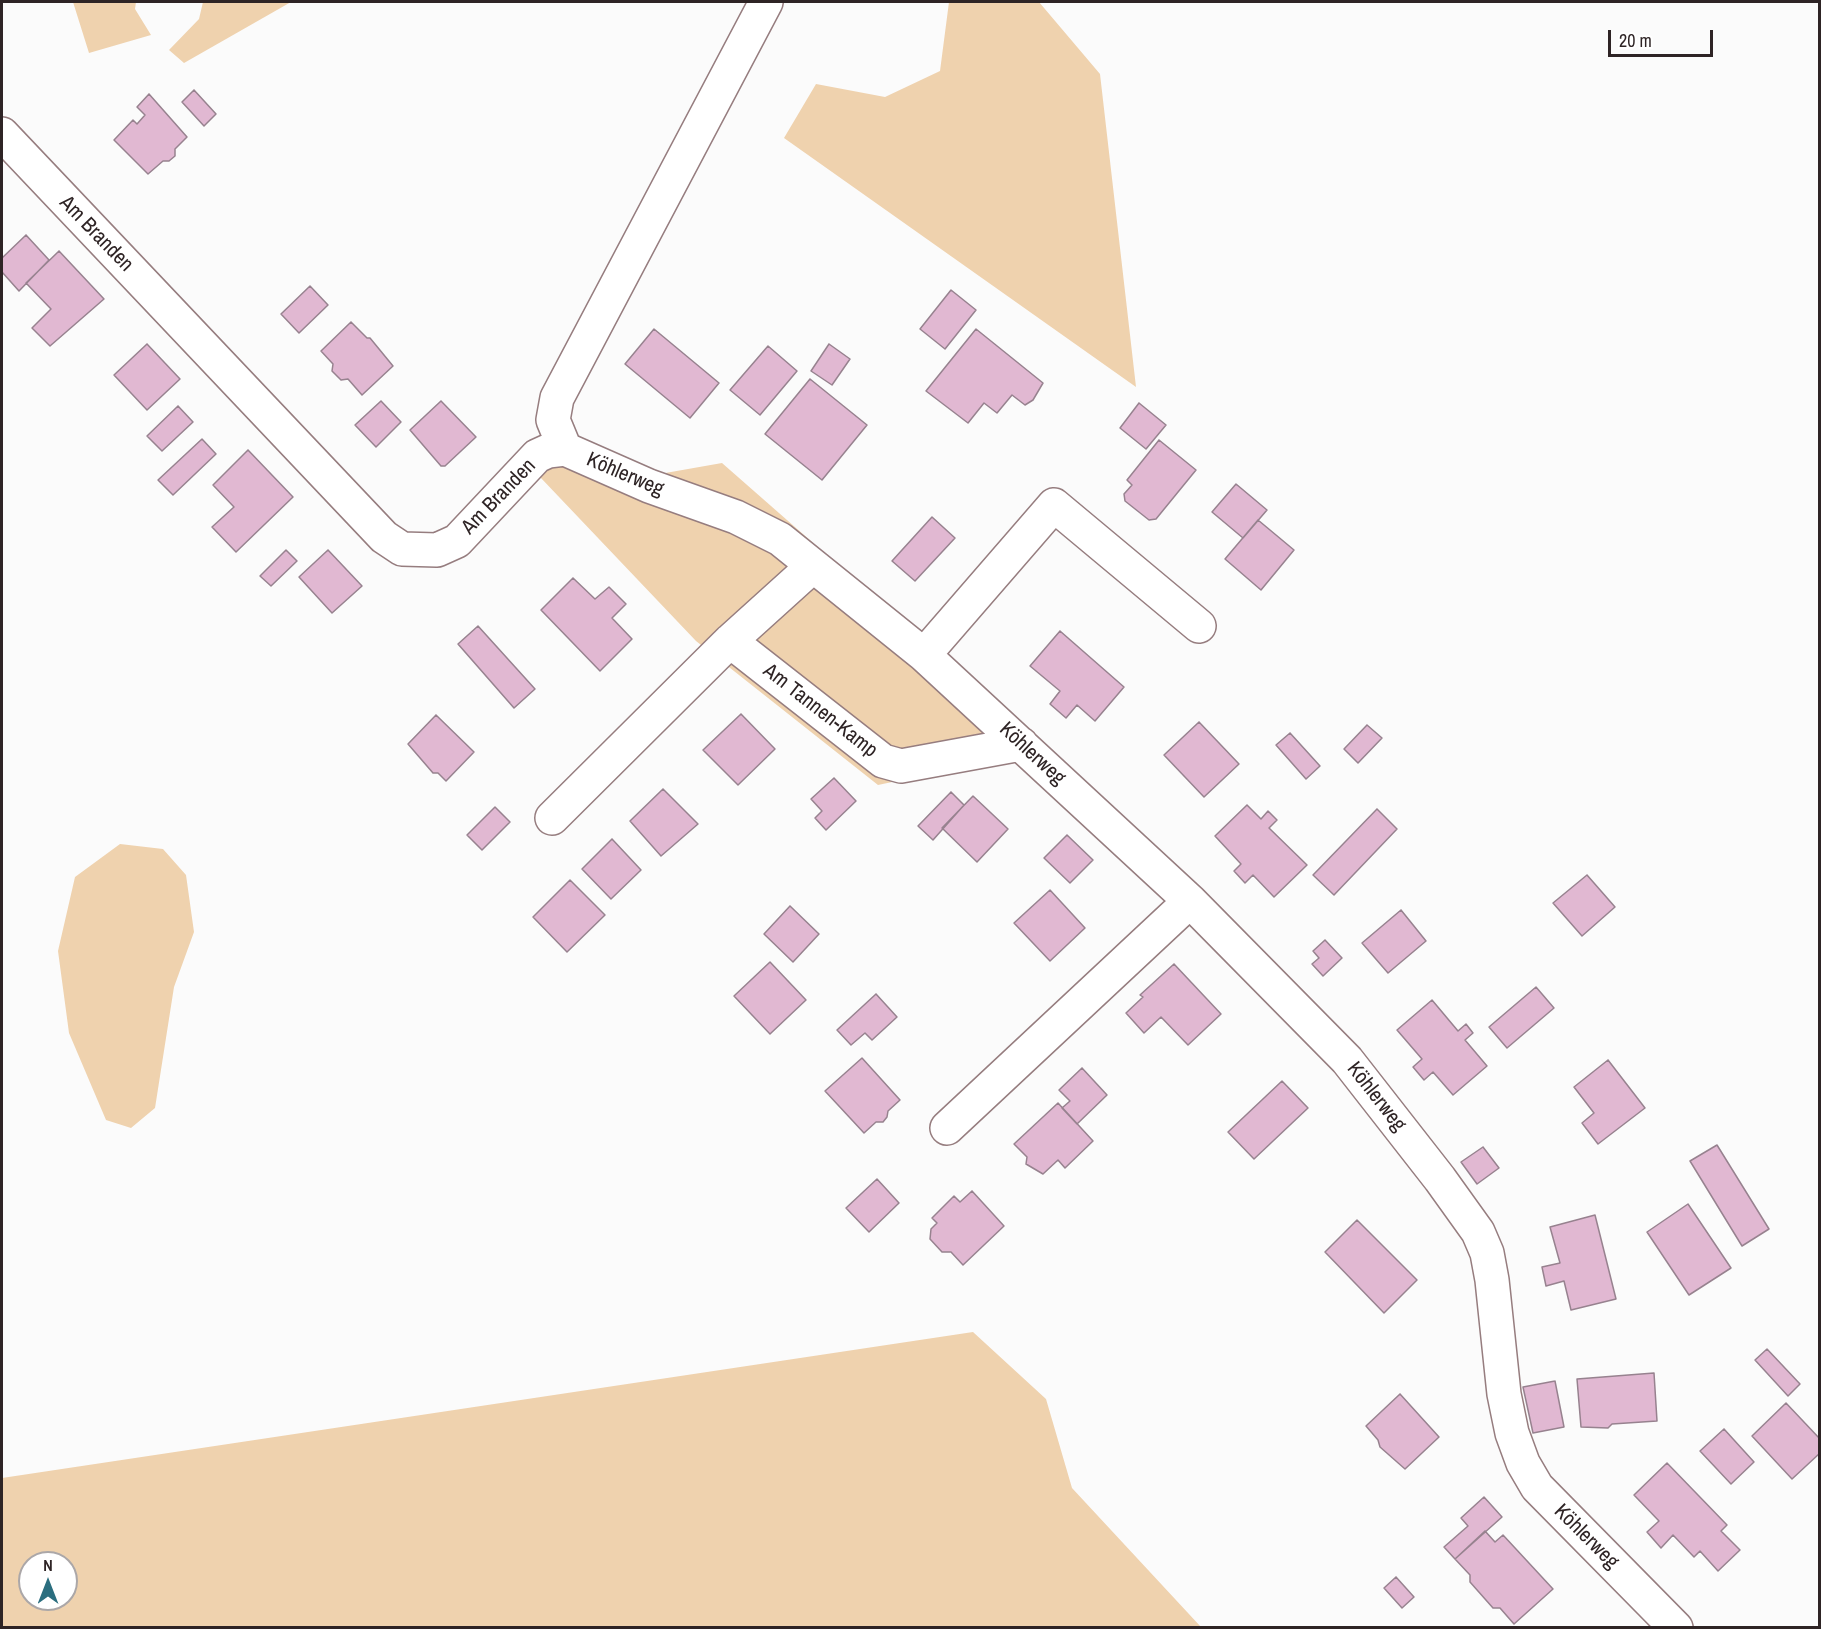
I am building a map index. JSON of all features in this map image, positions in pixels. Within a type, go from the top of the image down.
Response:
[{"type":"street","points":[[565,449],[553,420],[557,398],[766,2]]},
{"type":"street","name":"Am Branden","points":[[2,134],[384,537],[402,549],[437,550],[457,541],[537,456],[548,451],[565,449]]},
{"type":"street","name":"Köhlerweg","points":[[565,449],[649,486],[736,517],[780,538],[924,655],[1021,744],[1190,901],[1347,1060],[1478,1232],[1492,1280],[1504,1394],[1512,1432],[1523,1463],[1537,1487],[1676,1628]]},
{"type":"street","points":[[924,655],[1054,505],[1199,626]]},
{"type":"street","points":[[552,818],[730,641],[813,566]]},
{"type":"street","name":"Am Tannen-Kamp","points":[[730,641],[883,761],[901,766],[1021,744]]},
{"type":"street","points":[[947,1128],[1190,901]]},
{"type":"shaded area","points":[[73,2],[136,2],[135,9],[151,35],[89,53]]},
{"type":"shaded area","points":[[203,2],[291,2],[184,63],[169,50],[199,19]]},
{"type":"shaded area","points":[[949,2],[1039,2],[1100,74],[1136,387],[784,138],[816,84],[885,97],[940,71]]},
{"type":"shaded area","points":[[576,442],[654,475],[722,463],[1048,749],[878,785],[696,641],[540,477]]},
{"type":"shaded area","points":[[120,844],[163,849],[186,875],[194,932],[174,987],[155,1108],[131,1128],[106,1120],[69,1033],[58,951],[75,877]]},
{"type":"shaded area","points":[[973,1332],[1046,1399],[1072,1488],[1201,1627],[2,1627],[2,1478]]},
{"type":"building","points":[[194,90],[216,114],[204,126],[182,102]]},
{"type":"building","points":[[149,94],[187,137],[175,149],[175,156],[169,161],[163,161],[148,174],[114,140],[133,120],[137,124],[145,115],[137,107]]},
{"type":"building","points":[[26,235],[49,260],[19,291],[2,272],[2,258]]},
{"type":"building","points":[[59,251],[104,299],[50,346],[32,328],[51,309],[26,283]]},
{"type":"building","points":[[310,286],[328,305],[299,333],[281,314]]},
{"type":"building","points":[[951,290],[976,310],[945,349],[920,329]]},
{"type":"building","points":[[351,322],[367,338],[370,338],[393,366],[362,395],[348,379],[341,380],[332,371],[333,364],[321,351]]},
{"type":"building","points":[[654,329],[719,383],[690,418],[625,364]]},
{"type":"building","points":[[976,329],[1043,383],[1033,400],[1025,405],[1012,395],[997,413],[984,403],[968,423],[926,391]]},
{"type":"building","points":[[147,344],[180,379],[147,410],[114,375]]},
{"type":"building","points":[[829,344],[850,359],[832,385],[811,371]]},
{"type":"building","points":[[768,346],[797,371],[760,415],[730,390]]},
{"type":"building","points":[[810,379],[867,425],[822,480],[765,434]]},
{"type":"building","points":[[381,401],[401,422],[376,447],[355,425]]},
{"type":"building","points":[[441,401],[476,437],[445,466],[441,466],[410,430]]},
{"type":"building","points":[[1139,403],[1166,425],[1146,449],[1120,428]]},
{"type":"building","points":[[178,406],[193,422],[162,451],[147,436]]},
{"type":"building","points":[[202,439],[216,454],[173,495],[158,480]]},
{"type":"building","points":[[1159,440],[1196,470],[1156,519],[1149,520],[1125,501],[1124,494],[1132,485],[1127,480]]},
{"type":"building","points":[[248,450],[293,497],[236,552],[212,527],[234,507],[213,485]]},
{"type":"building","points":[[1236,484],[1267,510],[1243,538],[1212,512]]},
{"type":"building","points":[[932,517],[955,538],[915,581],[892,561]]},
{"type":"building","points":[[1258,520],[1294,550],[1261,590],[1225,559]]},
{"type":"building","points":[[286,550],[297,561],[271,586],[260,576]]},
{"type":"building","points":[[328,550],[362,586],[332,613],[299,577]]},
{"type":"building","points":[[573,578],[595,599],[609,587],[626,604],[612,618],[632,639],[600,671],[541,610]]},
{"type":"building","points":[[478,626],[535,689],[514,708],[458,644]]},
{"type":"building","points":[[1060,631],[1124,687],[1095,721],[1077,705],[1066,718],[1050,704],[1060,691],[1030,666]]},
{"type":"building","points":[[741,714],[775,749],[738,785],[703,750]]},
{"type":"building","points":[[436,715],[474,752],[446,781],[438,773],[433,773],[408,744]]},
{"type":"building","points":[[1199,722],[1239,764],[1204,797],[1164,755]]},
{"type":"building","points":[[1367,725],[1382,738],[1358,763],[1344,749]]},
{"type":"building","points":[[1290,733],[1320,766],[1306,779],[1276,745]]},
{"type":"building","points":[[834,778],[856,801],[826,830],[815,818],[822,811],[811,799]]},
{"type":"building","points":[[663,789],[698,824],[661,856],[630,821]]},
{"type":"building","points":[[951,792],[964,805],[933,840],[918,826]]},
{"type":"building","points":[[973,796],[1008,829],[977,862],[942,828]]},
{"type":"building","points":[[1247,805],[1261,819],[1268,811],[1277,820],[1269,828],[1307,865],[1274,897],[1253,875],[1245,883],[1234,871],[1241,864],[1215,836]]},
{"type":"building","points":[[495,807],[510,822],[482,850],[467,835]]},
{"type":"building","points":[[1377,809],[1397,829],[1334,895],[1313,875]]},
{"type":"building","points":[[1067,835],[1093,860],[1070,883],[1044,858]]},
{"type":"building","points":[[612,839],[641,870],[611,899],[582,869]]},
{"type":"building","points":[[1587,875],[1615,907],[1582,936],[1553,903]]},
{"type":"building","points":[[570,880],[605,915],[567,952],[533,917]]},
{"type":"building","points":[[1050,890],[1085,928],[1050,961],[1014,923]]},
{"type":"building","points":[[790,906],[819,934],[793,962],[764,934]]},
{"type":"building","points":[[1401,910],[1426,941],[1388,973],[1362,943]]},
{"type":"building","points":[[1325,940],[1342,958],[1323,976],[1312,964],[1319,958],[1313,951]]},
{"type":"building","points":[[770,962],[806,1000],[770,1034],[734,996]]},
{"type":"building","points":[[1174,964],[1221,1014],[1188,1045],[1161,1017],[1144,1033],[1126,1013],[1143,997],[1140,995]]},
{"type":"building","points":[[1536,987],[1554,1008],[1507,1048],[1489,1027]]},
{"type":"building","points":[[876,994],[897,1017],[872,1040],[865,1033],[851,1045],[837,1030]]},
{"type":"building","points":[[1432,1000],[1458,1031],[1466,1024],[1473,1033],[1465,1040],[1487,1066],[1453,1095],[1433,1072],[1424,1080],[1413,1067],[1422,1059],[1397,1030]]},
{"type":"building","points":[[862,1058],[900,1100],[888,1111],[883,1122],[876,1122],[864,1133],[825,1091]]},
{"type":"building","points":[[1608,1060],[1645,1108],[1598,1144],[1582,1123],[1594,1113],[1574,1087]]},
{"type":"building","points":[[1082,1068],[1107,1095],[1077,1124],[1062,1108],[1070,1101],[1059,1090]]},
{"type":"building","points":[[1282,1081],[1308,1108],[1254,1159],[1228,1132]]},
{"type":"building","points":[[1058,1103],[1093,1141],[1065,1168],[1058,1160],[1043,1174],[1026,1164],[1027,1157],[1014,1144]]},
{"type":"building","points":[[1717,1145],[1769,1229],[1742,1246],[1690,1161]]},
{"type":"building","points":[[1483,1147],[1499,1168],[1477,1184],[1461,1162]]},
{"type":"building","points":[[877,1179],[899,1203],[869,1232],[846,1208]]},
{"type":"building","points":[[972,1191],[1004,1226],[963,1265],[951,1252],[942,1252],[930,1239],[931,1229],[937,1223],[932,1218],[954,1196],[960,1202]]},
{"type":"building","points":[[1688,1204],[1731,1268],[1689,1295],[1647,1232]]},
{"type":"building","points":[[1595,1215],[1616,1299],[1571,1310],[1564,1281],[1546,1286],[1542,1267],[1560,1263],[1550,1227]]},
{"type":"building","points":[[1357,1220],[1417,1280],[1384,1313],[1325,1252]]},
{"type":"building","points":[[1767,1349],[1800,1384],[1788,1396],[1755,1360]]},
{"type":"building","points":[[1654,1373],[1657,1421],[1612,1424],[1608,1428],[1581,1427],[1577,1379]]},
{"type":"building","points":[[1555,1381],[1564,1427],[1533,1433],[1523,1387]]},
{"type":"building","points":[[1400,1394],[1439,1437],[1405,1469],[1380,1447],[1378,1440],[1366,1426]]},
{"type":"building","points":[[1786,1403],[1820,1439],[1820,1453],[1792,1479],[1752,1436]]},
{"type":"building","points":[[1724,1429],[1754,1462],[1731,1484],[1700,1451]]},
{"type":"building","points":[[1667,1463],[1727,1525],[1721,1531],[1740,1550],[1718,1571],[1700,1551],[1694,1557],[1673,1535],[1661,1548],[1647,1532],[1659,1521],[1634,1495]]},
{"type":"building","points":[[1484,1497],[1502,1517],[1455,1559],[1444,1547],[1468,1526],[1461,1518]]},
{"type":"building","points":[[1485,1531],[1495,1542],[1503,1535],[1553,1589],[1514,1624],[1500,1608],[1493,1608],[1470,1582],[1470,1575],[1455,1559]]},
{"type":"building","points":[[1396,1577],[1414,1597],[1402,1608],[1384,1588]]}]
